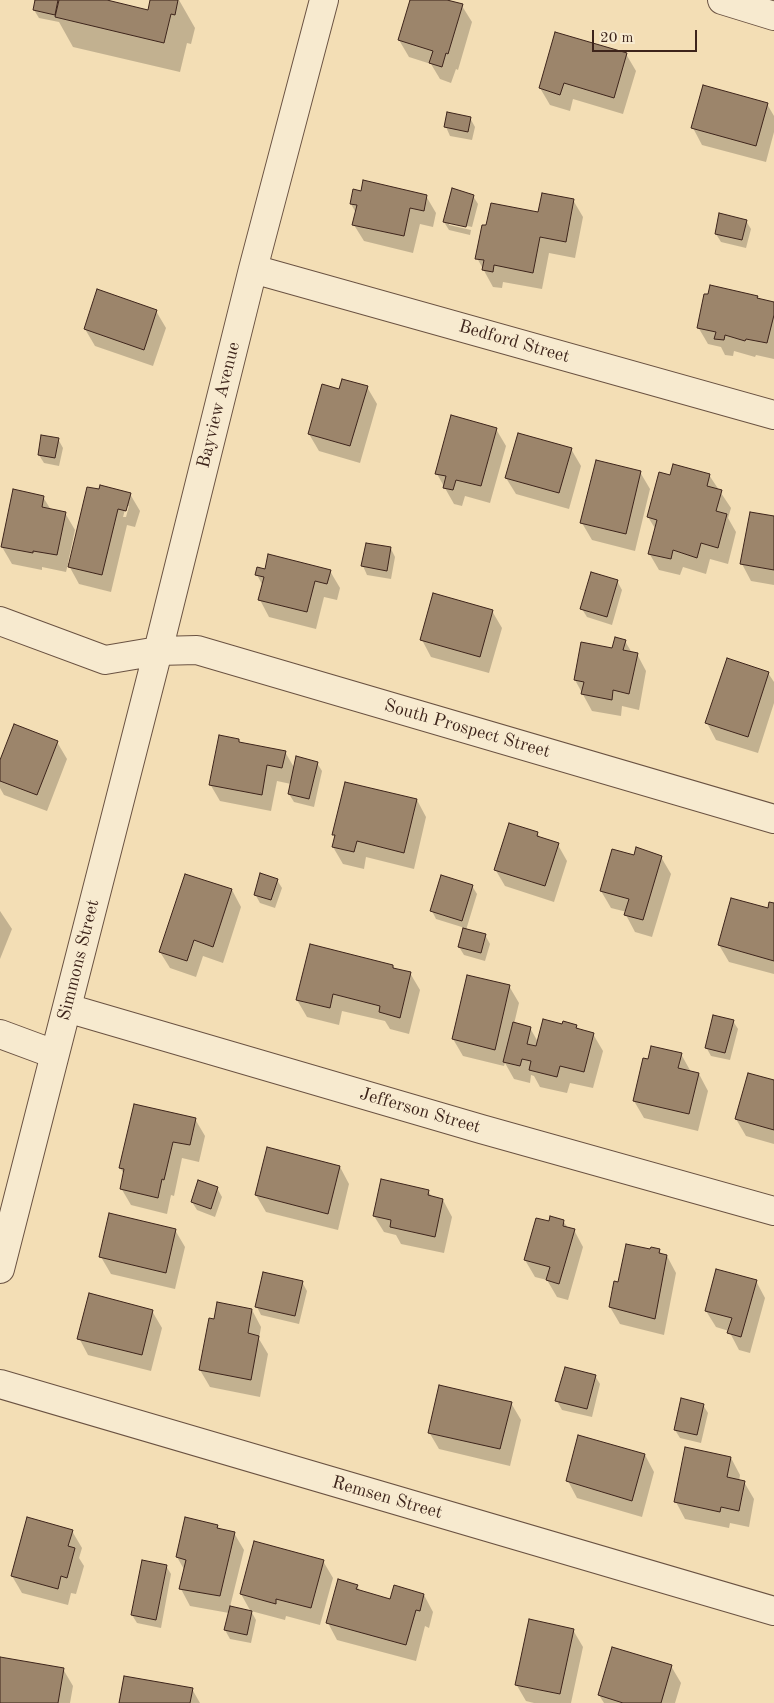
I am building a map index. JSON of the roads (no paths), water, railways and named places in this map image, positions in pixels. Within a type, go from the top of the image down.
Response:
[{"type":"street","name":"Bayview Avenue","points":[[158,651],[253,269],[324,0]]},
{"type":"street","points":[[722,0],[774,16]]},
{"type":"street","name":"Bedford Street","points":[[253,269],[774,415]]},
{"type":"street","points":[[0,621],[105,660],[158,651]]},
{"type":"street","name":"South Prospect Street","points":[[158,651],[198,650],[774,818]]},
{"type":"street","name":"Simmons Street","points":[[0,1269],[158,651]]},
{"type":"street","name":"Jefferson Street","points":[[67,1008],[481,1129],[774,1211]]},
{"type":"street","points":[[0,1034],[54,1054]]},
{"type":"street","name":"Remsen Street","points":[[0,1384],[774,1611]]}]
